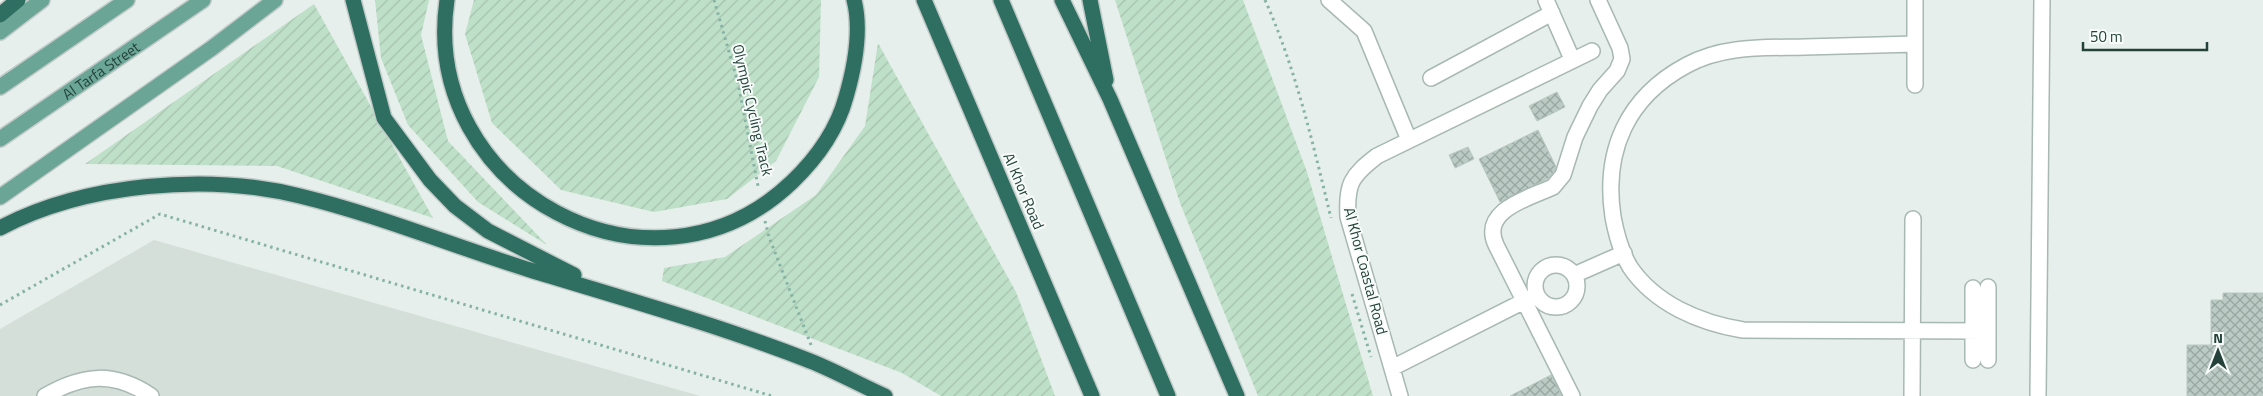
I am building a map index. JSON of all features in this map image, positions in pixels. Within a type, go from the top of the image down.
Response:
[{"type":"highway","points":[[0,16],[18,0]]},
{"type":"highway","points":[[353,0],[384,118],[430,180],[455,206],[488,231],[544,262],[625,299]]},
{"type":"highway","points":[[447,0],[443,26],[448,76],[466,123],[494,165],[532,200],[577,224],[627,236],[678,236],[728,224],[773,200],[813,162],[841,115],[856,63],[856,9],[854,0]]},
{"type":"highway","name":"Al Khor Road","points":[[924,0],[1092,396]]},
{"type":"highway","points":[[1001,0],[1168,396]]},
{"type":"highway","points":[[1062,0],[1110,99],[1237,396]]},
{"type":"highway","points":[[1090,0],[1110,99]]},
{"type":"highway","points":[[0,228],[17,219],[52,206],[103,193],[204,184],[248,187],[297,195],[346,209],[487,257],[625,299],[806,359],[885,396]]},
{"type":"main road","points":[[0,32],[42,0]]},
{"type":"main road","points":[[0,87],[127,0]]},
{"type":"main road","name":"Al Tarfa Street","points":[[0,139],[202,0]]},
{"type":"main road","points":[[0,197],[212,48],[275,0]]},
{"type":"street","points":[[1329,0],[1364,31],[1409,140]]},
{"type":"street","points":[[1572,396],[1531,298],[1494,239],[1493,227],[1499,215],[1505,210],[1553,187],[1559,182],[1575,137],[1586,114],[1600,90],[1620,64],[1620,48],[1598,0]]},
{"type":"street","points":[[1915,0],[1916,85]]},
{"type":"street","points":[[2038,396],[2042,0]]},
{"type":"street","points":[[1431,78],[1549,7],[1572,59]]},
{"type":"street","points":[[1915,44],[1736,49],[1703,57],[1673,73],[1640,104],[1624,126],[1616,143],[1612,163],[1612,204],[1624,253],[1630,266],[1642,281],[1663,299],[1687,314],[1723,327],[1743,330],[1981,330]]},
{"type":"street","name":"Al Khor Coastal Road","points":[[1400,396],[1348,217],[1347,199],[1350,183],[1358,171],[1376,156],[1572,59],[1592,51]]},
{"type":"street","points":[[1912,396],[1914,219]]},
{"type":"street","points":[[1574,275],[1624,253]]},
{"type":"street","points":[[1548,266],[1563,266],[1574,275],[1577,290],[1570,303],[1564,306],[1549,307],[1531,298],[1537,276],[1548,266]]},
{"type":"street","points":[[1981,360],[1981,330],[1988,287]]},
{"type":"street","points":[[1973,288],[1981,330]]},
{"type":"street","points":[[1392,368],[1531,298]]},
{"type":"street","points":[[46,396],[76,381],[91,378],[122,381],[137,387],[151,396]]},
{"type":"path","name":"Olympic Cycling Track","points":[[714,0],[738,83],[758,187]]},
{"type":"path","points":[[1265,0],[1282,39],[1334,226]]},
{"type":"path","points":[[0,305],[160,214],[772,396]]},
{"type":"path","points":[[765,221],[772,246],[812,346]]},
{"type":"path","points":[[1352,292],[1371,359]]},
{"type":"shaded area","points":[[154,240],[700,396],[0,396],[0,329]]},
{"type":"green space","points":[[375,0],[429,0],[421,35],[448,141],[547,245],[478,202],[408,125],[381,58]]},
{"type":"green space","points":[[474,0],[821,0],[819,77],[776,161],[727,199],[654,212],[561,190],[492,123],[465,34]]},
{"type":"green space","points":[[1115,0],[1243,0],[1307,172],[1373,396],[1258,396],[1180,203]]},
{"type":"green space","points":[[314,4],[433,218],[277,166],[85,164]]},
{"type":"green space","points":[[878,43],[1016,292],[1055,396],[941,396],[902,373],[662,281],[664,268],[725,257],[816,195],[865,126]]},
{"type":"building","points":[[1557,92],[1565,107],[1537,121],[1529,106]]},
{"type":"building","points":[[1538,130],[1556,167],[1555,170],[1549,178],[1500,202],[1479,159]]},
{"type":"building","points":[[1468,147],[1474,159],[1455,168],[1449,155]]},
{"type":"building","points":[[2223,293],[2263,293],[2263,396],[2187,396],[2187,345],[2211,345],[2211,300],[2223,300]]},
{"type":"building","points":[[1551,375],[1562,396],[1510,396]]}]
